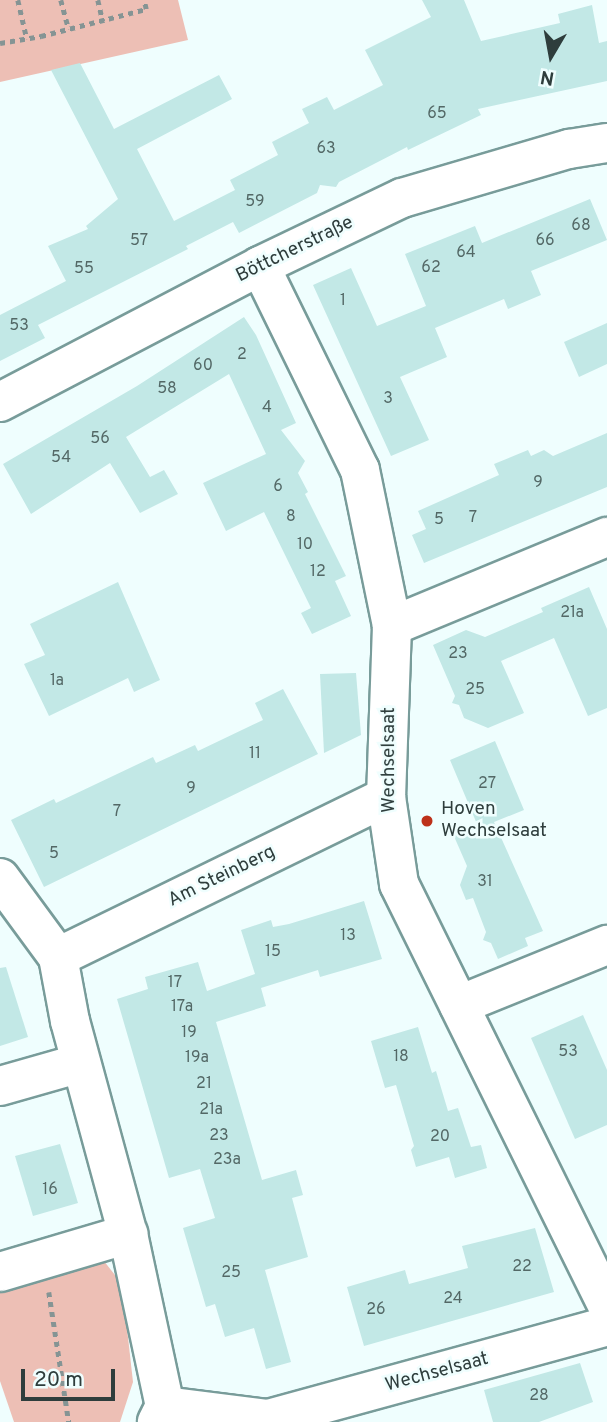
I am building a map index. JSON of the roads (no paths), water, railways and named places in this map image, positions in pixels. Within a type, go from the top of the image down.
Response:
[{"type":"street","name":"Böttcherstraße","points":[[0,402],[260,266],[402,198],[569,149],[607,143]]},
{"type":"street","name":"Wechselsaat","points":[[260,266],[360,470],[392,626],[386,797],[399,884],[607,1305]]},
{"type":"street","points":[[392,626],[607,537]]},
{"type":"street","name":"Am Steinberg","points":[[58,957],[386,797]]},
{"type":"street","points":[[0,878],[58,957],[81,1063],[128,1234],[161,1414]]},
{"type":"street","points":[[459,1005],[607,945]]},
{"type":"street","points":[[0,1086],[81,1063]]},
{"type":"street","points":[[0,1272],[128,1234]]},
{"type":"street","name":"Wechselsaat","points":[[161,1414],[268,1421],[607,1326]]},
{"type":"place","name":"Hoven Wechselsaat","points":[[427,821]]}]
